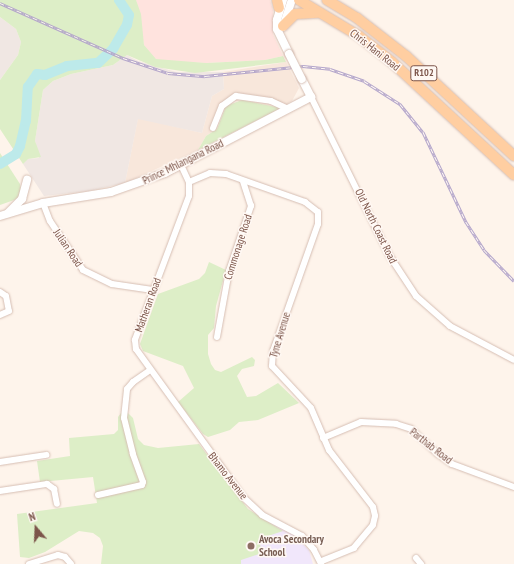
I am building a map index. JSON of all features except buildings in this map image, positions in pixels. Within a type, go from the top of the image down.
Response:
[{"type":"main road","name":"Chris Hani Road","points":[[299,0],[325,15],[392,62],[514,175]]},
{"type":"main road","name":"Chris Hani Road","points":[[327,0],[357,18],[406,56],[514,156]]},
{"type":"main road","points":[[283,26],[289,18],[301,12],[325,15]]},
{"type":"street","name":"Old North Coast Road","points":[[288,51],[283,26],[292,0]]},
{"type":"street","name":"Old North Coast Road","points":[[280,3],[277,30],[389,255],[416,296],[450,326],[514,360]]},
{"type":"street","points":[[213,128],[222,106],[236,96],[271,101],[288,109]]},
{"type":"street","name":"Prince Mhlangana Road","points":[[4,214],[42,203],[111,192],[148,180],[181,165],[311,97]]},
{"type":"street","name":"Matheran Road","points":[[149,370],[138,354],[135,340],[190,196],[189,182],[181,165]]},
{"type":"street","name":"Tyne Avenue","points":[[189,182],[216,173],[305,202],[318,212],[318,224],[271,360],[275,372],[311,408],[323,438],[333,457],[373,507],[375,516],[371,527],[354,548],[321,562]]},
{"type":"street","points":[[4,214],[22,198],[27,180]]},
{"type":"street","name":"Commonage Road","points":[[217,337],[229,272],[251,206],[243,181]]},
{"type":"street","name":"Julian Road","points":[[42,203],[50,221],[83,270],[112,284],[153,290]]},
{"type":"street","points":[[0,292],[6,296],[9,312],[0,315]]},
{"type":"street","points":[[98,495],[142,485],[143,482],[132,454],[124,418],[127,390],[133,382],[149,370]]},
{"type":"street","name":"Bhamo Avenue","points":[[149,370],[243,497],[262,515],[302,536],[321,562]]},
{"type":"street","name":"Parthab Road","points":[[323,438],[360,422],[396,424],[411,430],[438,454],[452,464],[514,487]]},
{"type":"street","points":[[0,462],[46,455]]},
{"type":"street","points":[[0,491],[48,484],[54,488],[57,504]]},
{"type":"street","points":[[29,564],[58,555],[65,557],[71,564]]},
{"type":"street","points":[[416,558],[421,564]]},
{"type":"shaded area","points":[[136,0],[270,0],[273,10],[273,34],[283,56],[265,60],[206,63],[159,61],[150,55],[144,45]]},
{"type":"shaded area","points":[[0,17],[16,29],[21,42],[18,55],[0,80]]},
{"type":"shaded area","points":[[127,55],[138,61],[176,72],[223,72],[224,89],[212,96],[202,133],[138,119],[125,183],[89,191],[44,196],[23,164],[27,159],[39,158],[35,141],[43,90],[53,81],[71,74],[113,65]]},
{"type":"shaded area","points":[[286,62],[299,88],[292,101],[281,108],[235,101],[221,115],[217,129],[206,136],[198,150],[125,183],[138,118],[202,133],[212,96],[224,89],[223,72]]},
{"type":"shaded area","name":"Avoca Secondary School","points":[[270,521],[292,533],[309,550],[313,564],[164,564],[166,557]]},
{"type":"green space","points":[[0,0],[136,0],[141,14],[144,45],[156,59],[206,63],[265,60],[283,56],[286,62],[195,73],[155,67],[127,55],[113,65],[71,74],[53,81],[43,90],[35,141],[41,157],[28,159],[23,164],[0,129],[0,80],[18,55],[21,42],[16,29],[0,17]]},
{"type":"green space","points":[[242,100],[281,108],[198,150],[206,136],[217,129],[226,106]]},
{"type":"green space","points":[[0,153],[20,184],[21,192],[17,199],[0,205]]},
{"type":"green space","points":[[209,262],[226,270],[216,306],[214,328],[208,335],[208,354],[211,364],[215,370],[221,372],[252,357],[255,360],[254,366],[242,369],[237,376],[247,397],[256,396],[278,383],[299,403],[258,420],[239,422],[230,430],[208,437],[203,434],[178,402],[194,388],[183,366],[143,351],[140,344],[158,294],[199,279],[205,273]]},
{"type":"green space","points":[[127,412],[133,418],[138,439],[144,445],[158,448],[199,444],[248,509],[283,531],[259,539],[261,549],[259,554],[241,560],[241,564],[101,564],[103,546],[100,538],[93,533],[79,531],[45,552],[29,558],[20,557],[17,514],[97,503],[93,477],[40,482],[37,461],[70,456],[69,438],[114,434],[118,430],[118,417],[121,413]]},
{"type":"waterway","points":[[0,164],[16,154],[20,146],[26,121],[28,87],[37,74],[45,75],[67,66],[98,63],[113,49],[127,25],[129,15],[119,0]]},
{"type":"railway","points":[[0,3],[123,58],[168,73],[205,76],[303,66],[330,69],[364,81],[400,104],[423,132],[466,222],[484,250],[514,281]]},
{"type":"place","name":"Avoca Secondary School","points":[[251,546]]}]
